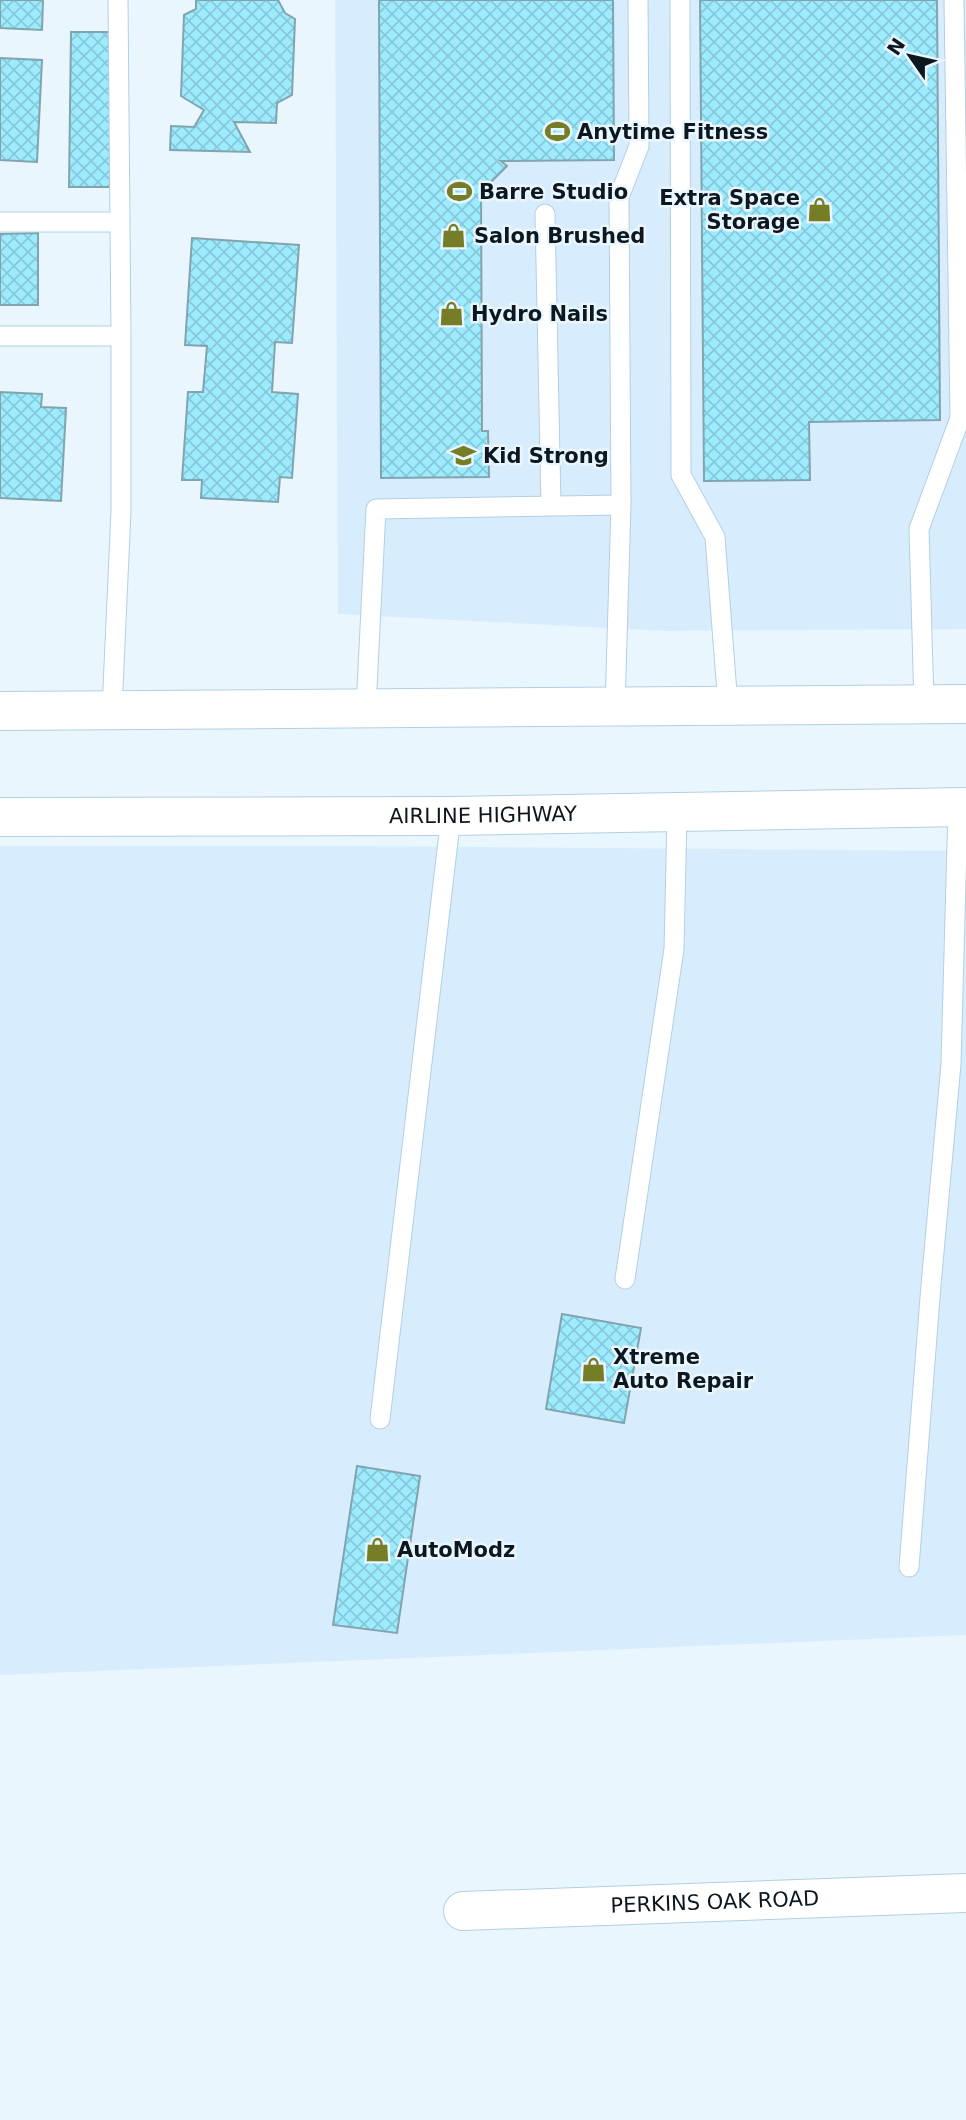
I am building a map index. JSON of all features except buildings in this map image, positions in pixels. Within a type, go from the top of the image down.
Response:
[{"type":"main road","points":[[0,711],[966,704]]},
{"type":"main road","name":"AIRLINE HIGHWAY","points":[[0,817],[677,814],[962,807]]},
{"type":"main road","name":"PERKINS OAK ROAD","points":[[463,1911],[966,1893]]},
{"type":"lane","points":[[112,710],[121,511],[118,0]]},
{"type":"lane","points":[[615,707],[621,505],[619,197],[639,146],[638,0]]},
{"type":"lane","points":[[680,0],[681,475],[715,537],[729,706]]},
{"type":"lane","points":[[924,704],[919,529],[960,418],[954,0]]},
{"type":"lane","points":[[545,214],[551,506]]},
{"type":"lane","points":[[0,222],[120,222]]},
{"type":"lane","points":[[0,336],[121,337]]},
{"type":"lane","points":[[366,708],[376,509],[621,505]]},
{"type":"lane","points":[[909,1567],[951,1065],[962,807]]},
{"type":"lane","points":[[625,1279],[674,949],[677,814]]},
{"type":"lane","points":[[380,1419],[452,816]]},
{"type":"shaded area","points":[[335,0],[966,0],[966,629],[665,631],[338,614]]},
{"type":"shaded area","points":[[0,846],[966,851],[966,1635],[0,1675]]},
{"type":"place","name":"Anytime Fitness","points":[[557,132]]},
{"type":"place","name":"Barre Studio","points":[[459,192]]},
{"type":"place","name":"Extra Space Storage","points":[[820,210]]},
{"type":"place","name":"Salon Brushed","points":[[454,236]]},
{"type":"place","name":"Hydro Nails","points":[[451,314]]},
{"type":"place","name":"Kid Strong","points":[[463,456]]},
{"type":"place","name":"Xtreme Auto Repair","points":[[593,1369]]},
{"type":"place","name":"AutoModz","points":[[377,1550]]}]
